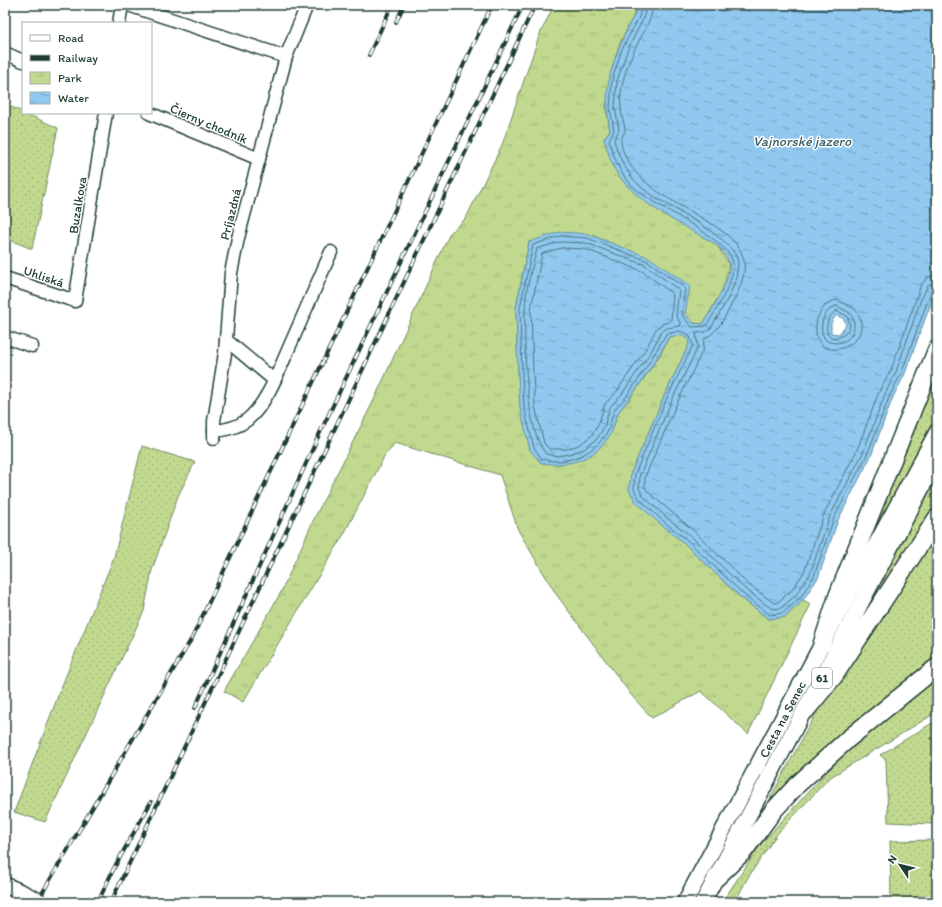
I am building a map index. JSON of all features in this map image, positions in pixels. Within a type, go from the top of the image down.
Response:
[{"type":"highway","points":[[822,644],[838,595],[937,349]]},
{"type":"highway","points":[[806,710],[834,676],[937,518]]},
{"type":"highway","points":[[716,878],[743,852],[769,815],[798,784],[848,739],[937,667]]},
{"type":"main road","name":"Cesta na Senec","points":[[685,902],[937,432]]},
{"type":"main road","name":"Cesta na Senec","points":[[704,902],[937,459]]},
{"type":"main road","points":[[5,885],[41,902]]},
{"type":"street","points":[[119,22],[122,5]]},
{"type":"street","points":[[128,5],[286,57]]},
{"type":"street","name":"Príjazdná","points":[[274,380],[258,408],[248,419],[239,426],[214,434],[226,340],[231,273],[238,238],[286,57],[307,5]]},
{"type":"street","points":[[5,53],[22,61]]},
{"type":"street","name":"Buzalkova","points":[[75,302],[106,114]]},
{"type":"street","name":"Čierny chodník","points":[[151,114],[259,159]]},
{"type":"street","points":[[226,340],[274,380],[331,252]]},
{"type":"street","name":"Uhliská","points":[[5,278],[75,302]]},
{"type":"street","points":[[5,337],[32,346]]},
{"type":"green space","points":[[554,5],[639,5],[618,47],[606,108],[610,130],[604,139],[617,173],[661,212],[717,245],[729,264],[724,287],[703,324],[693,323],[606,241],[588,234],[529,242],[516,308],[518,375],[530,450],[612,431],[618,412],[629,400],[660,355],[669,337],[681,335],[688,339],[689,344],[631,473],[660,524],[684,543],[739,596],[769,619],[785,617],[803,600],[811,604],[748,734],[701,691],[652,718],[632,696],[556,594],[518,530],[500,475],[395,443],[385,455],[344,534],[243,702],[224,691],[281,592],[314,519],[374,400],[450,233],[466,218],[502,145],[539,36]]},
{"type":"green space","points":[[5,104],[22,112],[22,114],[27,114],[58,128],[32,249],[5,238]]},
{"type":"green space","points":[[937,363],[937,415],[861,559]]},
{"type":"green space","points":[[142,446],[195,462],[178,496],[152,570],[144,611],[45,822],[14,812],[61,688],[114,557]]},
{"type":"green space","points":[[937,475],[937,510],[878,597],[887,571]]},
{"type":"green space","points":[[937,529],[937,658],[764,810],[822,702]]},
{"type":"green space","points":[[937,675],[937,712],[829,778],[777,834],[747,879],[735,902],[722,902],[761,844],[808,792],[857,741]]},
{"type":"green space","points":[[937,720],[937,818],[934,824],[888,822],[886,760],[880,755]]},
{"type":"green space","points":[[935,840],[937,847],[937,902],[891,902],[890,841]]},
{"type":"water","name":"Vajnorské jazero","points":[[639,5],[937,5],[937,287],[904,376],[893,397],[871,456],[838,520],[818,578],[803,600],[785,617],[769,619],[739,596],[684,543],[636,502],[629,490],[631,473],[689,344],[688,339],[681,335],[669,337],[646,375],[618,412],[611,433],[598,450],[581,460],[562,464],[551,464],[541,463],[530,450],[520,408],[516,308],[529,242],[560,232],[588,234],[650,258],[690,286],[685,314],[693,323],[703,324],[724,286],[729,270],[729,263],[717,245],[649,205],[626,185],[617,173],[609,156],[604,139],[610,130],[607,101],[610,77],[622,41]],"holes":[[[836,315],[844,319],[846,325],[839,334],[831,333],[831,323]]]},
{"type":"railway","points":[[369,55],[392,5]]},
{"type":"railway","points":[[396,22],[404,5]]},
{"type":"railway","points":[[37,902],[192,638],[492,5]]},
{"type":"railway","points":[[195,708],[318,437],[523,5]]},
{"type":"railway","points":[[111,902],[535,5]]},
{"type":"railway","points":[[98,902],[114,868],[151,802]]}]
